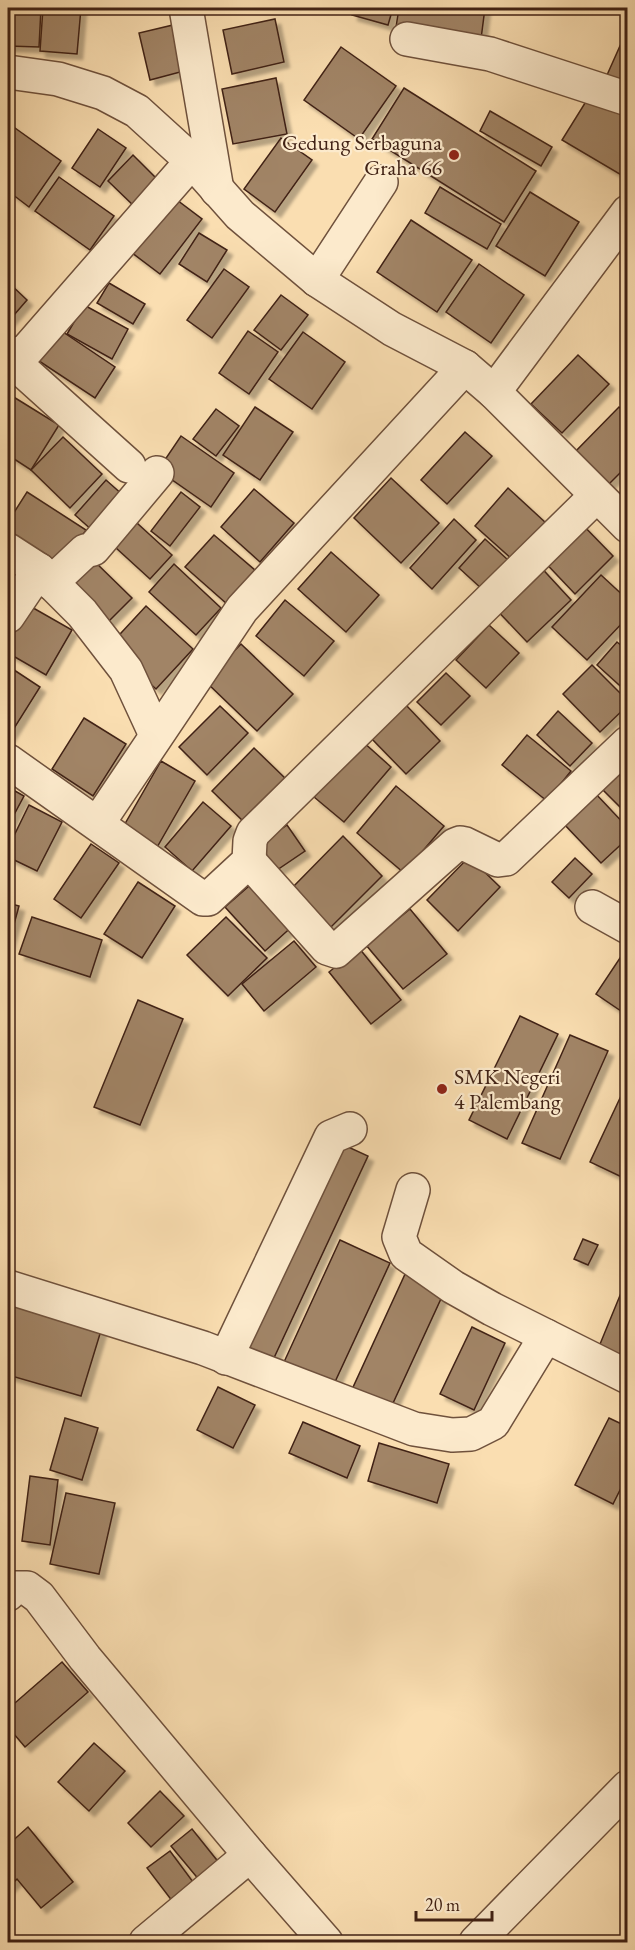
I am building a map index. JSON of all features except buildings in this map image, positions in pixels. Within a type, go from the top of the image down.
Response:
[{"type":"street","points":[[186,8],[218,192]]},
{"type":"street","points":[[407,39],[490,54],[627,99]]},
{"type":"street","points":[[8,72],[58,79],[103,93],[137,111],[192,160],[218,192],[248,222],[317,280],[392,328],[465,367],[494,392],[627,526]]},
{"type":"street","points":[[8,616],[45,577],[85,551],[93,549],[99,543],[143,469],[8,358],[26,351],[192,160]]},
{"type":"street","points":[[317,280],[381,182]]},
{"type":"street","points":[[494,392],[627,212]]},
{"type":"street","points":[[98,824],[242,609],[465,367]]},
{"type":"street","points":[[8,761],[203,899],[212,897],[249,861],[250,841],[253,833],[596,496]]},
{"type":"street","points":[[8,550],[45,577],[82,613],[126,670],[156,735]]},
{"type":"street","points":[[249,861],[327,948],[336,951],[455,844],[465,844],[498,860],[506,859],[627,743]]},
{"type":"street","points":[[592,907],[627,927]]},
{"type":"street","points":[[214,1353],[331,1137],[350,1129]]},
{"type":"street","points":[[413,1190],[399,1237],[405,1254],[453,1287],[627,1377]]},
{"type":"street","points":[[8,1287],[214,1353],[414,1429],[452,1435],[471,1434],[493,1423],[546,1336]]},
{"type":"street","points":[[17,1591],[39,1597],[85,1658],[326,1942]]},
{"type":"street","points":[[476,1942],[627,1791]]},
{"type":"street","points":[[146,1942],[250,1855]]},
{"type":"place","name":"Gedung Serbaguna Graha 66","points":[[454,155]]},
{"type":"place","name":"SMK Negeri 4 Palembang","points":[[442,1089]]}]
